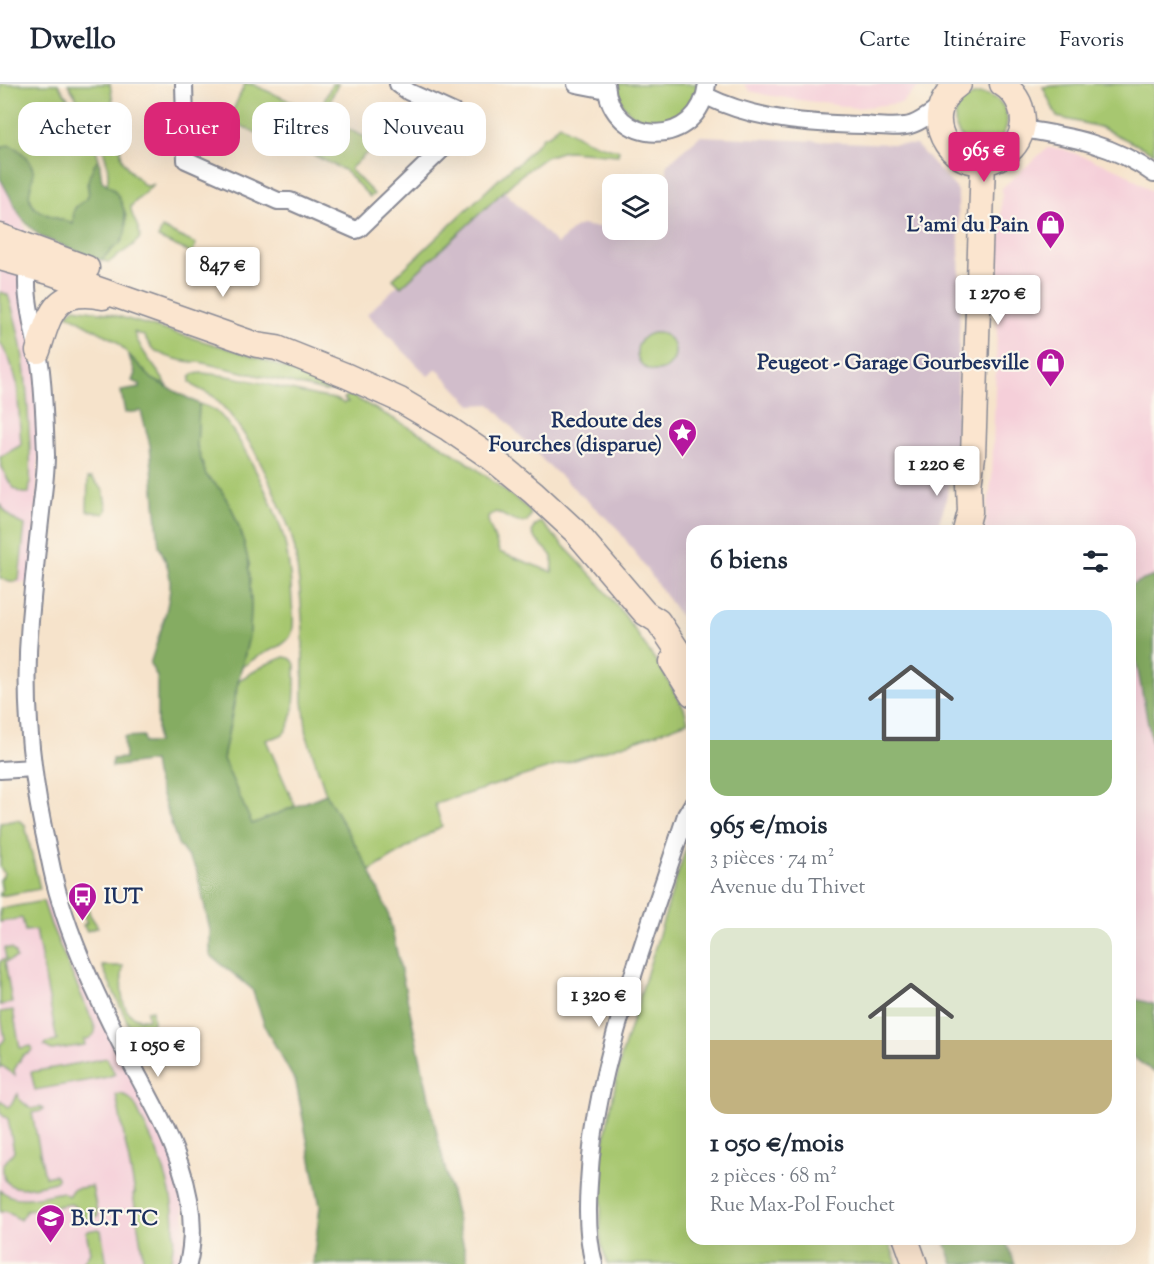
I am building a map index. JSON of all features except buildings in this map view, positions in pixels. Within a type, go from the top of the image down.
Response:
[{"type":"main road","points":[[959,84],[950,91],[941,106],[939,124],[941,133],[946,143],[962,158],[982,162],[996,160],[1008,153],[1017,142],[1022,129],[1023,115],[1019,101],[1010,89],[1002,84]]},
{"type":"main road","points":[[967,525],[970,512],[969,485],[973,456],[982,162]]},
{"type":"main road","points":[[0,236],[49,272],[257,345],[277,348],[400,400],[449,429],[483,452],[554,510],[645,613],[658,621],[686,663]]},
{"type":"main road","points":[[0,258],[30,256],[244,328],[277,348]]},
{"type":"main road","points":[[38,351],[48,318],[53,310],[74,295],[90,294],[139,304]]},
{"type":"main road","points":[[950,525],[957,504],[969,485]]},
{"type":"main road","points":[[645,613],[660,646],[686,685]]},
{"type":"main road","points":[[908,1245],[915,1264]]},
{"type":"street","points":[[184,84],[186,160],[278,201],[290,201],[356,230],[460,131],[455,113],[409,92],[398,84]]},
{"type":"street","points":[[576,84],[606,87],[610,103],[616,114],[626,123],[649,133],[664,133],[678,129],[690,121],[700,110],[706,90],[732,107],[797,122],[907,126],[935,135],[946,143]]},
{"type":"street","points":[[907,126],[941,106]]},
{"type":"street","points":[[1022,129],[1103,146],[1126,156],[1154,174]]},
{"type":"street","points":[[30,256],[27,291],[44,397],[46,459],[28,660],[28,701],[33,768],[40,818],[59,898],[72,938],[115,1031],[168,1135],[181,1167],[188,1192],[191,1221],[188,1264]]},
{"type":"street","points":[[0,770],[33,768]]},
{"type":"street","points":[[594,1264],[590,1251],[588,1196],[590,1156],[597,1108],[607,1063],[635,966],[686,815]]},
{"type":"shaded area","points":[[744,84],[922,84],[901,103],[856,108],[766,95],[750,91]]},
{"type":"shaded area","points":[[700,136],[916,145],[956,188],[958,195],[960,298],[956,449],[945,504],[938,525],[686,525],[686,624],[617,528],[544,461],[490,404],[471,405],[437,369],[428,376],[367,314],[398,285],[393,279],[496,183],[557,244],[581,225],[602,227],[602,240],[668,240],[667,164]]},
{"type":"shaded area","points":[[1047,148],[1063,149],[1122,171],[1154,193],[1154,576],[1136,583],[1136,525],[985,525],[992,477],[1002,188]]},
{"type":"shaded area","points":[[0,178],[21,217],[33,247],[27,266],[41,372],[34,582],[9,583],[0,578]]},
{"type":"shaded area","points":[[1136,660],[1154,755],[1154,1004],[1136,1000]]},
{"type":"shaded area","points":[[59,898],[181,1167],[188,1264],[0,1264],[0,909]]},
{"type":"green space","points":[[0,84],[58,84],[70,102],[18,102],[18,152],[5,146],[0,149]]},
{"type":"green space","points":[[68,84],[110,84],[113,102],[79,102]]},
{"type":"green space","points":[[245,84],[252,84],[292,102],[252,102],[252,131],[240,125],[240,102],[237,102]]},
{"type":"green space","points":[[332,84],[338,84],[329,102],[324,102]]},
{"type":"green space","points":[[616,84],[698,84],[694,101],[685,113],[672,120],[658,123],[643,120],[630,113],[621,101]]},
{"type":"green space","points":[[1078,84],[1154,84],[1154,153],[1100,127],[1057,117],[1043,87]]},
{"type":"green space","points":[[981,94],[991,96],[999,102],[1005,110],[1007,120],[1005,130],[999,138],[991,144],[981,146],[971,144],[963,138],[957,130],[955,120],[957,110],[963,102],[971,96]]},
{"type":"green space","points":[[560,124],[588,141],[619,150],[618,155],[569,151],[546,157],[521,175],[401,287],[393,279],[514,165],[516,166],[544,136],[549,135]]},
{"type":"green space","points":[[350,130],[362,136],[364,156],[350,169],[374,194],[370,197],[344,170],[315,156],[350,156]]},
{"type":"green space","points":[[8,145],[18,150],[18,156],[25,156],[30,164],[33,177],[29,194],[34,207],[73,224],[74,210],[88,196],[89,177],[99,160],[102,181],[117,194],[125,215],[126,230],[119,245],[100,260],[41,237],[21,217],[0,178],[0,149]]},
{"type":"green space","points":[[25,156],[98,156],[99,160],[87,184],[89,194],[86,200],[74,210],[73,224],[40,212],[34,207],[29,195],[32,166]]},
{"type":"green space","points":[[105,156],[122,156],[129,170],[145,186],[154,184],[131,206],[140,238],[109,262],[100,260],[111,251],[116,243],[125,226],[126,218],[117,196],[107,185]]},
{"type":"green space","points":[[162,228],[196,244],[192,253],[158,238]]},
{"type":"green space","points":[[0,292],[8,295],[23,361],[30,452],[29,493],[19,492],[12,486],[0,461],[0,457],[21,445],[17,383],[10,361],[0,342]]},
{"type":"green space","points":[[75,308],[107,313],[240,352],[334,387],[332,390],[325,391],[199,362],[175,359],[156,351],[144,336],[134,332],[145,354],[168,387],[152,379],[116,341],[67,314]]},
{"type":"green space","points":[[656,333],[670,338],[675,352],[670,366],[656,371],[642,366],[637,352],[642,338]]},
{"type":"green space","points":[[128,354],[152,379],[199,404],[197,446],[206,475],[221,490],[232,509],[242,535],[249,564],[250,632],[223,759],[252,824],[326,794],[370,871],[388,912],[468,1264],[313,1264],[320,1206],[296,1083],[266,1029],[252,989],[210,955],[210,930],[196,868],[178,844],[155,774],[153,761],[112,767],[112,759],[125,758],[124,737],[143,736],[144,743],[157,743],[157,677],[150,664],[170,591],[169,572],[159,546],[150,445],[141,411],[125,413],[121,391],[140,388],[140,384],[132,381],[135,373]]},
{"type":"green space","points":[[202,373],[246,379],[343,403],[348,402],[344,399],[346,397],[352,396],[436,442],[473,466],[526,507],[531,514],[527,522],[514,521],[496,512],[489,516],[488,521],[499,552],[552,572],[552,557],[533,536],[534,527],[542,523],[598,582],[625,616],[660,667],[684,708],[686,722],[641,739],[435,804],[442,826],[370,871],[326,794],[307,736],[303,701],[303,630],[300,591],[290,530],[253,448],[229,413],[213,396],[190,382],[193,374]]},
{"type":"green space","points":[[199,404],[216,411],[235,434],[245,451],[278,522],[288,560],[293,619],[291,635],[281,645],[242,667],[250,631],[249,564],[242,535],[232,509],[221,490],[206,475],[197,446]]},
{"type":"green space","points":[[88,478],[92,478],[103,490],[107,510],[104,514],[87,511]]},
{"type":"green space","points":[[0,504],[11,517],[25,525],[19,580],[14,582],[0,578]]},
{"type":"green space","points":[[1154,576],[1154,755],[1136,660],[1136,583]]},
{"type":"green space","points":[[284,657],[291,659],[295,665],[293,710],[284,733],[266,740],[295,806],[252,825],[223,759],[239,680]]},
{"type":"green space","points":[[17,820],[25,825],[40,889],[0,896],[2,891],[0,880],[4,873],[0,867],[0,823]]},
{"type":"green space","points":[[686,848],[686,1245],[890,1245],[897,1264],[608,1264],[602,1248],[600,1233],[603,1170],[601,1165],[621,1057]]},
{"type":"green space","points":[[82,887],[90,915],[98,927],[87,931],[83,925],[87,923],[83,914],[80,914],[72,888]]},
{"type":"green space","points":[[43,901],[95,1027],[93,1036],[84,1040],[85,1045],[52,1050],[44,1046],[46,1043],[57,1041],[36,930],[25,931],[22,918],[0,922],[0,909]]},
{"type":"green space","points":[[4,948],[11,949],[16,958],[5,962],[12,1003],[0,1005],[0,961],[6,959]]},
{"type":"green space","points":[[102,966],[123,966],[121,984],[126,1009],[131,1015],[148,1019],[147,1011],[152,1010],[153,1023],[139,1031],[130,1028]]},
{"type":"green space","points":[[1136,1000],[1154,1004],[1154,1072],[1136,1059]]},
{"type":"green space","points":[[13,1010],[20,1048],[31,1046],[33,1049],[23,1055],[14,1070],[15,1075],[2,1066],[0,1068],[0,1045],[5,1039],[0,1012]]},
{"type":"green space","points":[[107,1058],[115,1074],[35,1090],[31,1072]]},
{"type":"green space","points":[[18,1094],[19,1099],[31,1109],[40,1107],[43,1109],[32,1113],[45,1177],[54,1175],[57,1177],[55,1182],[21,1188],[7,1183],[4,1176],[3,1165],[14,1151],[8,1119],[0,1113],[0,1101],[9,1107]]},
{"type":"green space","points":[[121,1094],[135,1105],[159,1156],[170,1190],[174,1226],[170,1264],[144,1264],[133,1194],[135,1193],[116,1095]]},
{"type":"green space","points":[[92,1186],[98,1216],[84,1220],[82,1211],[71,1204],[26,1211],[20,1220],[6,1211],[0,1212],[0,1190],[14,1197],[30,1198],[62,1192],[68,1196],[73,1189]]},
{"type":"green space","points":[[101,1230],[107,1264],[79,1264],[83,1263],[90,1252],[86,1231]]},
{"type":"green space","points":[[946,1245],[1007,1245],[1015,1264],[953,1264]]},
{"type":"place","name":"L'ami du Pain","points":[[1050,250]]},
{"type":"place","name":"Peugeot - Garage Gourbesville","points":[[1050,388]]},
{"type":"place","name":"Redoute des Fourches (disparue)","points":[[683,458]]},
{"type":"place","name":"IUT","points":[[83,922]]},
{"type":"place","name":"B.U.T TC","points":[[50,1244]]}]
